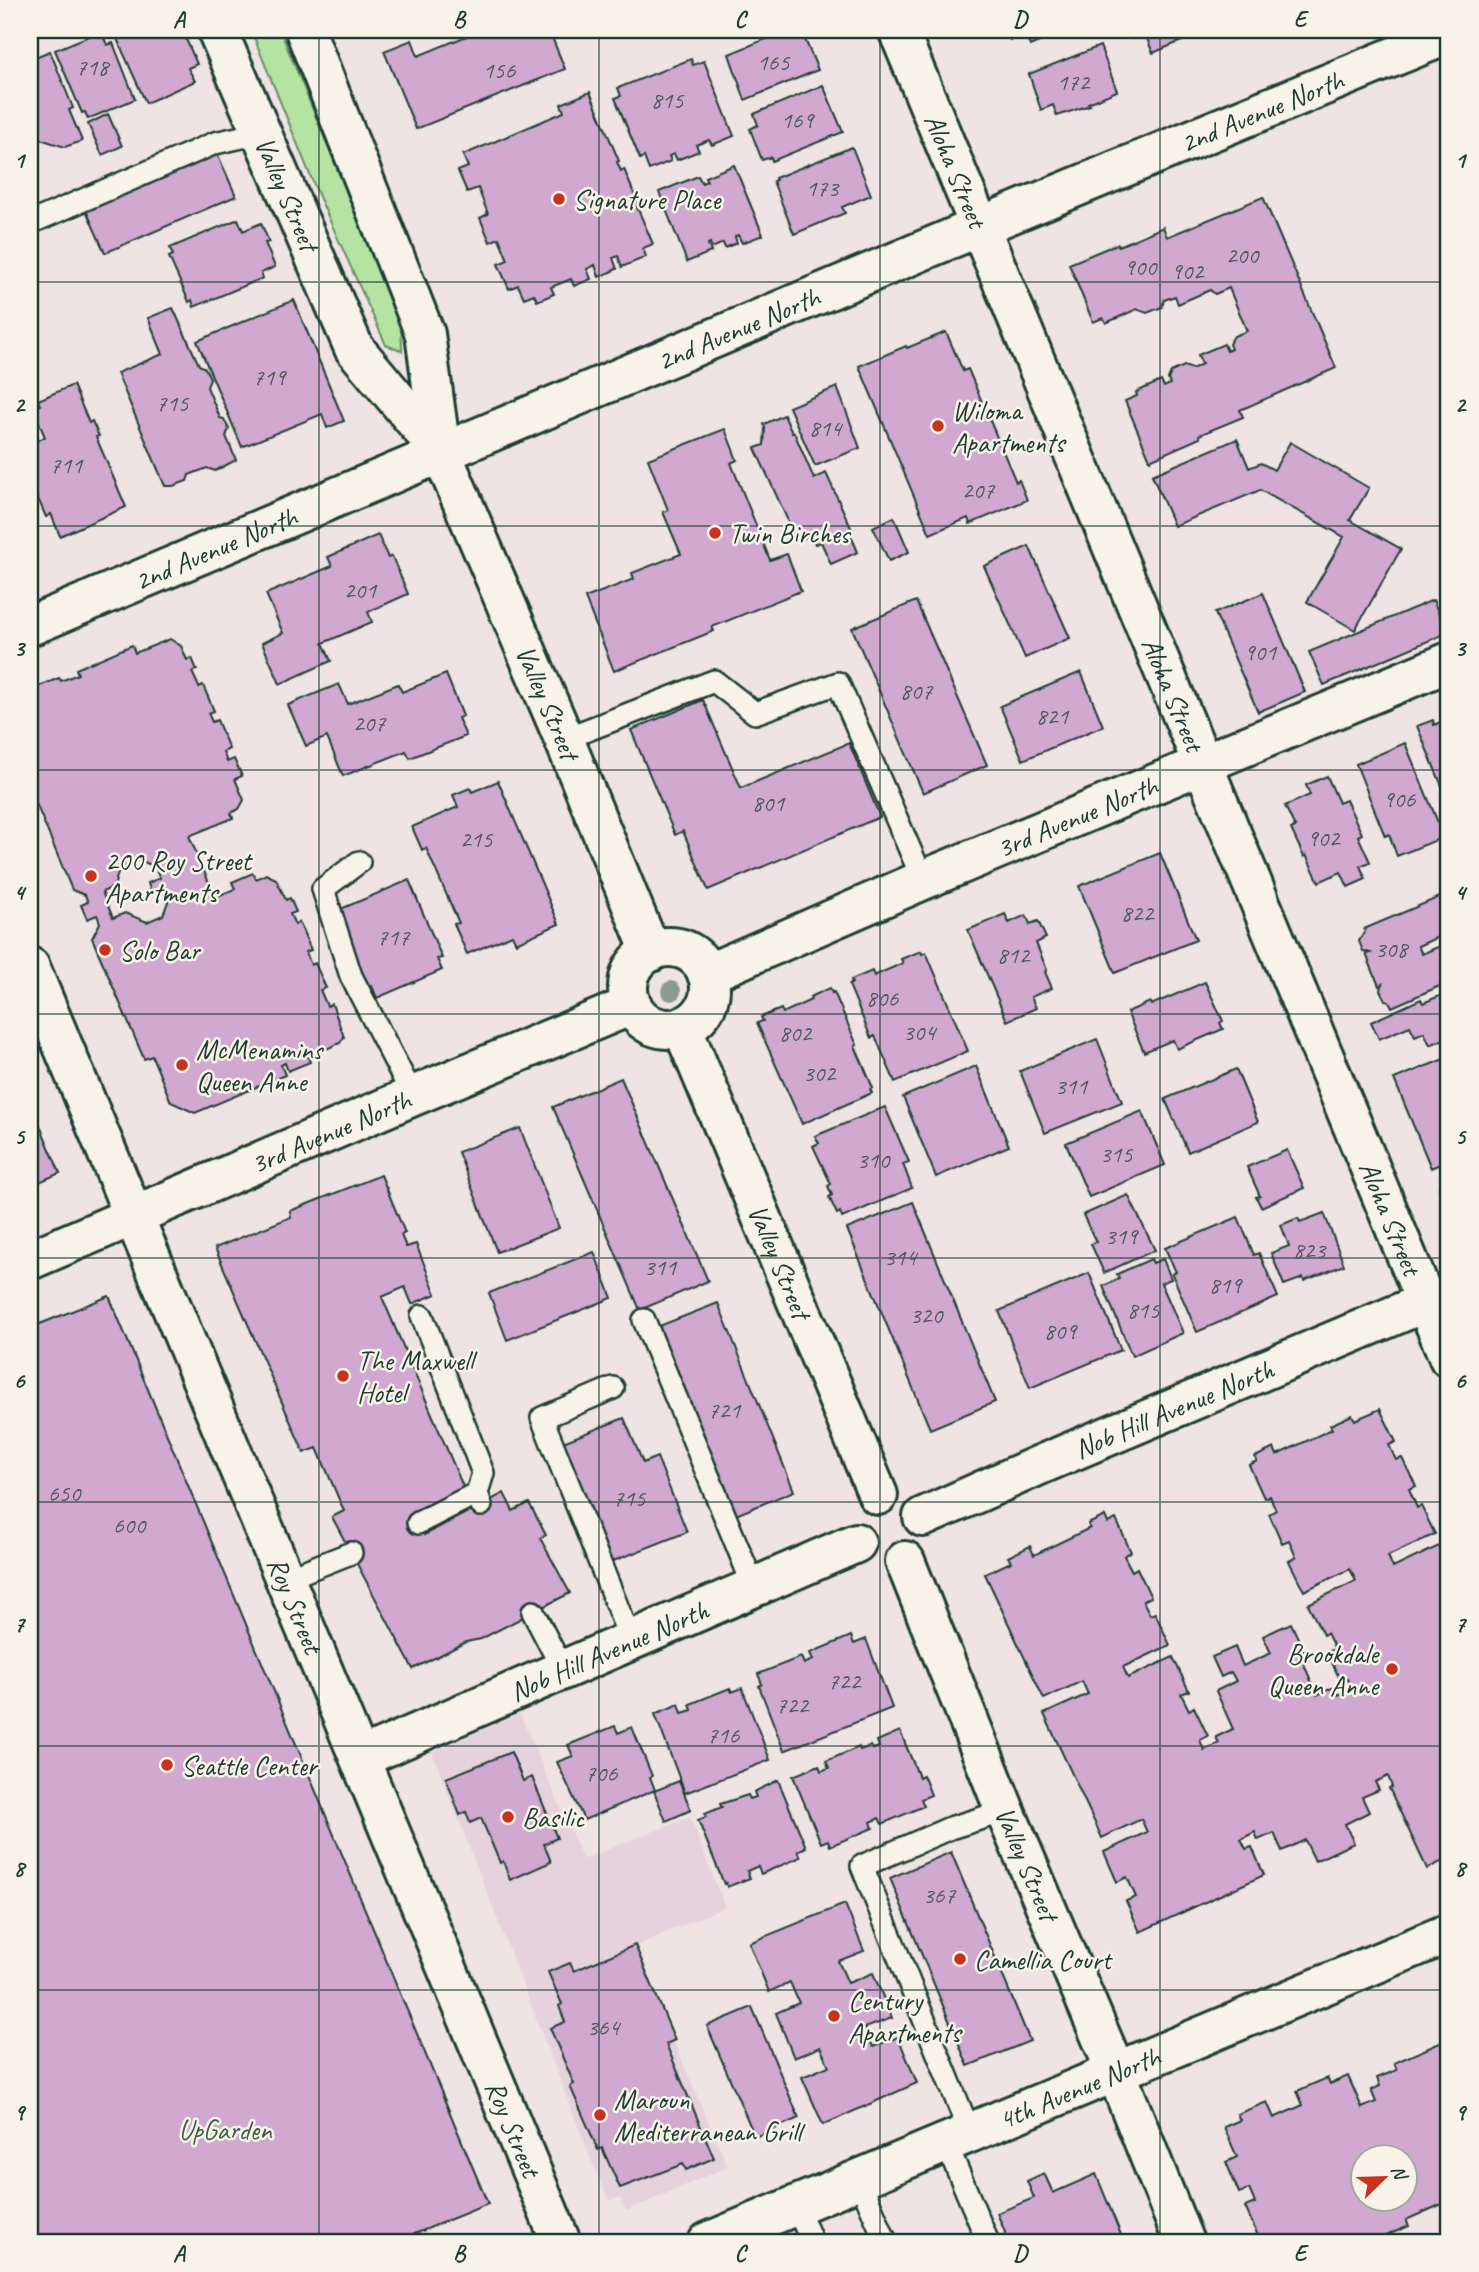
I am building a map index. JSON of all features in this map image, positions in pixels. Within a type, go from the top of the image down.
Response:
[{"type":"street","name":"Valley Street","points":[[217,30],[354,348],[441,452]]},
{"type":"street","name":"Valley Street","points":[[305,30],[425,334],[441,452],[564,739],[651,952]]},
{"type":"street","name":"Aloha Street","points":[[898,30],[1449,1358]]},
{"type":"street","name":"2nd Avenue North","points":[[30,626],[981,226],[1449,34]]},
{"type":"street","name":"3rd Avenue North","points":[[707,974],[923,880],[1449,662]]},
{"type":"street","points":[[659,948],[685,951],[697,958],[707,974],[709,997],[704,1010],[694,1021],[669,1030],[643,1021],[634,1012],[628,986],[631,974],[637,962],[651,952],[659,948]]},
{"type":"street","name":"Roy Street","points":[[30,967],[561,2242]]},
{"type":"street","name":"3rd Avenue North","points":[[30,1260],[632,1005]]},
{"type":"street","name":"Valley Street","points":[[682,1027],[878,1495]]},
{"type":"street","name":"Nob Hill Avenue North","points":[[923,1517],[1426,1302]]},
{"type":"street","points":[[892,1492],[904,1495],[914,1503],[923,1517],[924,1537],[920,1548],[905,1561],[889,1565],[876,1563],[867,1557],[856,1543],[853,1526],[855,1515],[861,1505],[870,1498],[892,1492]]},
{"type":"street","name":"Nob Hill Avenue North","points":[[360,1758],[856,1543]]},
{"type":"street","name":"Valley Street","points":[[905,1561],[1005,1811],[1116,2072],[1184,2242]]},
{"type":"street","name":"4th Avenue North","points":[[708,2242],[1449,1933]]},
{"type":"lane","points":[[30,223],[215,143],[242,137],[259,129]]},
{"type":"lane","points":[[564,739],[714,681],[755,713],[838,683],[923,880]]},
{"type":"lane","points":[[359,862],[323,889],[351,976],[413,1096]]},
{"type":"lane","points":[[418,1523],[479,1499],[484,1473],[422,1316]]},
{"type":"lane","points":[[644,1320],[754,1587]]},
{"type":"lane","points":[[613,1388],[542,1418],[631,1641]]},
{"type":"lane","points":[[285,1579],[351,1553]]},
{"type":"lane","points":[[533,1612],[563,1670]]},
{"type":"lane","points":[[988,2242],[958,2138],[862,1866],[950,1828],[1005,1811]]},
{"type":"lane","points":[[859,2179],[886,2242]]},
{"type":"lane","points":[[796,2205],[812,2242]]},
{"type":"shaded area","points":[[520,1714],[583,1859],[690,1817],[725,1907],[633,1947],[728,2167],[626,2211],[620,2197],[609,2201],[592,2162],[432,1752]]},
{"type":"green space","points":[[251,30],[280,30],[401,323],[402,351],[386,345],[317,192]]},
{"type":"building","points":[[113,30],[182,30],[197,64],[188,68],[195,81],[146,103]]},
{"type":"building","points":[[478,30],[549,30],[565,69],[416,129],[384,51],[412,40],[418,56]]},
{"type":"building","points":[[788,30],[801,30],[818,70],[745,100],[729,54]]},
{"type":"building","points":[[1005,30],[1066,30],[1030,46],[1025,34],[1010,40]]},
{"type":"building","points":[[1130,30],[1208,30],[1153,53],[1145,34],[1134,39]]},
{"type":"building","points":[[101,31],[107,45],[113,43],[135,99],[88,119],[85,112],[82,113],[55,50]]},
{"type":"building","points":[[1100,46],[1117,91],[1088,103],[1090,105],[1057,116],[1053,105],[1041,110],[1029,74]]},
{"type":"building","points":[[50,51],[73,108],[69,110],[82,141],[65,147],[40,139],[38,134],[30,132],[30,59]]},
{"type":"building","points":[[691,59],[693,65],[704,61],[734,136],[712,145],[709,140],[696,145],[699,151],[677,160],[674,154],[669,156],[671,161],[649,170],[644,157],[640,159],[615,98],[621,96],[618,88]]},
{"type":"building","points":[[823,85],[843,132],[772,161],[771,157],[762,160],[750,129],[758,125],[754,114]]},
{"type":"building","name":"Signature Place","points":[[590,92],[653,244],[643,248],[646,257],[622,267],[618,256],[613,258],[617,269],[599,277],[595,265],[587,269],[591,279],[574,286],[571,279],[551,287],[554,294],[537,301],[534,294],[524,298],[518,285],[509,289],[498,264],[508,260],[499,238],[490,242],[480,218],[488,214],[478,188],[467,192],[458,171],[468,167],[463,155],[564,112],[561,104]]},
{"type":"building","points":[[108,114],[122,146],[102,155],[88,124]]},
{"type":"building","points":[[852,147],[871,195],[842,207],[845,213],[794,234],[773,181],[775,178]]},
{"type":"building","points":[[217,153],[236,196],[105,253],[85,208]]},
{"type":"building","points":[[734,165],[763,235],[742,243],[738,235],[735,237],[737,243],[725,248],[723,243],[712,248],[710,243],[711,252],[687,262],[659,192],[698,176],[702,183],[707,181],[705,177]]},
{"type":"building","points":[[1263,197],[1336,368],[1240,410],[1243,417],[1199,435],[1200,438],[1150,460],[1125,401],[1137,396],[1136,392],[1161,381],[1164,387],[1170,384],[1168,379],[1171,372],[1184,366],[1192,369],[1202,364],[1198,355],[1224,344],[1227,351],[1231,349],[1229,344],[1234,336],[1247,331],[1229,288],[1215,294],[1210,290],[1178,304],[1175,296],[1164,300],[1162,307],[1147,313],[1137,309],[1106,323],[1103,318],[1093,322],[1069,264],[1163,227],[1167,237]]},
{"type":"building","points":[[238,219],[243,231],[261,223],[269,242],[265,243],[275,267],[261,273],[263,278],[194,307],[192,300],[189,302],[169,257],[173,255],[170,248]]},
{"type":"building","points":[[294,300],[344,421],[327,428],[322,414],[242,447],[197,341]]},
{"type":"building","points":[[173,308],[199,365],[205,368],[210,378],[207,387],[220,418],[224,419],[229,429],[226,436],[236,460],[215,471],[207,468],[189,475],[187,481],[165,486],[117,373],[163,354],[148,318]]},
{"type":"building","name":"Wiloma Apartments","points":[[946,332],[963,371],[968,369],[1016,482],[1019,480],[1027,500],[970,524],[968,518],[930,534],[859,366]]},
{"type":"building","points":[[73,385],[89,423],[92,421],[99,436],[96,437],[126,507],[60,536],[51,514],[46,517],[30,480],[30,444],[45,437],[33,408],[40,405],[38,400]]},
{"type":"building","points":[[837,387],[860,448],[815,466],[789,407]]},
{"type":"building","points":[[784,415],[814,479],[826,473],[852,530],[849,531],[858,552],[831,564],[821,542],[815,544],[811,535],[797,541],[755,448],[764,445],[764,424]]},
{"type":"building","name":"Twin Birches","points":[[725,429],[737,460],[731,463],[770,560],[787,554],[801,591],[712,627],[714,631],[614,671],[585,598],[634,579],[632,573],[681,554],[663,512],[668,510],[648,459]]},
{"type":"building","points":[[1237,439],[1249,468],[1261,463],[1274,470],[1290,442],[1369,488],[1350,520],[1401,549],[1355,630],[1307,602],[1344,537],[1260,490],[1174,526],[1152,475]]},
{"type":"building","points":[[894,517],[909,552],[889,561],[873,527]]},
{"type":"building","points":[[378,535],[388,558],[392,556],[408,594],[368,612],[372,622],[323,643],[331,661],[280,684],[262,643],[283,633],[266,594],[332,566],[328,557]]},
{"type":"building","points":[[1029,546],[1070,638],[1025,658],[984,566]]},
{"type":"building","points":[[1263,593],[1305,692],[1258,712],[1215,613]]},
{"type":"building","points":[[1433,600],[1447,633],[1324,685],[1309,652]]},
{"type":"building","points":[[916,601],[987,765],[923,793],[852,628]]},
{"type":"building","name":"200 Roy Street Apartments","points":[[170,639],[181,646],[187,660],[192,658],[197,670],[192,672],[199,687],[203,685],[214,711],[208,713],[212,722],[217,720],[229,749],[223,752],[227,762],[234,759],[242,776],[235,779],[244,800],[239,809],[231,813],[233,818],[189,836],[215,897],[235,889],[232,882],[253,873],[256,879],[266,874],[276,879],[286,900],[290,898],[296,912],[290,914],[295,925],[299,922],[311,950],[306,952],[311,965],[315,963],[326,988],[320,990],[327,1006],[332,1004],[344,1037],[340,1043],[308,1057],[310,1062],[288,1071],[285,1063],[281,1065],[285,1075],[195,1113],[171,1102],[152,1056],[144,1059],[92,938],[100,923],[97,915],[87,919],[81,905],[88,902],[85,895],[72,890],[30,789],[30,690],[59,678],[61,681],[78,674],[76,669],[132,645],[135,653]],"holes":[[[140,860],[155,867],[160,878],[148,883],[151,892],[164,887],[169,899],[163,915],[147,922],[125,913],[113,918],[102,892],[114,887],[119,869]]]},
{"type":"building","points":[[1081,672],[1103,726],[1023,760],[1000,706]]},
{"type":"building","points":[[446,674],[463,716],[458,718],[466,736],[410,758],[406,751],[343,776],[327,737],[306,746],[288,705],[339,684],[348,704],[398,684],[402,692]]},
{"type":"building","points":[[703,700],[741,788],[849,743],[880,817],[708,890],[683,831],[675,835],[631,730]]},
{"type":"building","points":[[1449,713],[1449,782],[1442,786],[1417,726],[1433,720],[1434,725],[1447,719],[1445,715]]},
{"type":"building","points":[[1405,743],[1444,837],[1397,856],[1389,834],[1385,836],[1356,764]]},
{"type":"building","points":[[1327,776],[1339,803],[1346,800],[1362,834],[1358,836],[1370,862],[1360,866],[1366,879],[1348,887],[1341,872],[1319,882],[1291,829],[1295,827],[1285,806],[1310,795],[1306,785]]},
{"type":"building","points":[[498,781],[559,924],[516,943],[512,935],[467,954],[454,924],[459,923],[426,848],[422,850],[412,827],[458,807],[453,795],[470,788],[472,792]]},
{"type":"building","points":[[1160,853],[1196,940],[1115,973],[1079,886]]},
{"type":"building","points":[[409,880],[442,958],[437,959],[442,970],[377,998],[372,986],[368,988],[336,911]]},
{"type":"building","points":[[1442,896],[1449,914],[1446,921],[1449,932],[1418,946],[1422,954],[1449,942],[1449,982],[1392,1007],[1380,990],[1382,984],[1379,986],[1366,954],[1370,953],[1363,951],[1359,941],[1364,929]]},
{"type":"building","points":[[1005,914],[1009,923],[1026,915],[1030,924],[1038,921],[1046,938],[1036,943],[1052,988],[1031,997],[1036,1008],[1007,1021],[968,930]]},
{"type":"building","points":[[921,951],[922,954],[926,952],[968,1051],[895,1082],[875,1036],[871,1038],[849,985],[851,980],[872,971],[874,976],[903,963],[901,959]]},
{"type":"building","points":[[1205,982],[1223,1021],[1220,1023],[1223,1029],[1177,1049],[1173,1040],[1144,1052],[1127,1012]]},
{"type":"building","points":[[830,988],[857,1045],[855,1046],[873,1088],[870,1089],[872,1093],[802,1124],[757,1023],[763,1021],[761,1017],[781,1009],[783,1013]]},
{"type":"building","points":[[1449,992],[1449,1037],[1430,1045],[1424,1032],[1415,1036],[1410,1026],[1379,1039],[1371,1022],[1421,999],[1423,1003]]},
{"type":"building","points":[[1097,1039],[1122,1102],[1045,1133],[1020,1071]]},
{"type":"building","points":[[1449,1057],[1449,1160],[1431,1168],[1394,1079]]},
{"type":"building","points":[[976,1066],[1009,1146],[936,1177],[903,1097]]},
{"type":"building","points":[[1236,1069],[1258,1122],[1188,1152],[1165,1099]]},
{"type":"building","points":[[621,1078],[708,1281],[640,1310],[553,1107]]},
{"type":"building","points":[[30,1102],[60,1173],[30,1186]]},
{"type":"building","points":[[885,1107],[909,1162],[903,1164],[912,1188],[842,1218],[840,1212],[837,1214],[829,1197],[832,1195],[828,1186],[831,1184],[813,1146],[819,1143],[815,1136]]},
{"type":"building","points":[[1142,1111],[1165,1165],[1089,1197],[1066,1143]]},
{"type":"building","points":[[520,1128],[559,1228],[497,1252],[458,1152]]},
{"type":"building","points":[[1287,1150],[1304,1188],[1261,1207],[1256,1197],[1260,1196],[1247,1167]]},
{"type":"building","name":"The Maxwell Hotel","points":[[381,1175],[405,1233],[401,1235],[406,1247],[416,1244],[436,1294],[412,1304],[405,1287],[382,1297],[464,1489],[413,1511],[424,1535],[504,1493],[513,1511],[529,1503],[546,1535],[540,1538],[570,1593],[481,1639],[466,1642],[413,1669],[332,1517],[344,1511],[317,1448],[304,1453],[215,1248],[291,1217],[290,1211]]},
{"type":"building","points":[[1449,1183],[1449,1213],[1439,1188]]},
{"type":"building","points":[[1128,1195],[1155,1250],[1104,1273],[1091,1244],[1096,1242],[1083,1215]]},
{"type":"building","points":[[913,1202],[995,1402],[930,1429],[847,1229]]},
{"type":"building","points":[[1324,1213],[1344,1265],[1304,1281],[1303,1278],[1284,1285],[1271,1253],[1289,1246],[1281,1225],[1298,1218],[1300,1222]]},
{"type":"building","points":[[1238,1217],[1254,1255],[1259,1253],[1278,1297],[1197,1332],[1172,1274],[1176,1272],[1165,1248]]},
{"type":"building","points":[[594,1252],[612,1298],[507,1340],[489,1293]]},
{"type":"building","points":[[1151,1259],[1153,1263],[1163,1259],[1171,1279],[1161,1283],[1183,1333],[1132,1356],[1103,1286],[1119,1279],[1117,1274]]},
{"type":"building","points":[[1089,1273],[1121,1350],[1030,1388],[999,1311]]},
{"type":"building","name":"Seattle Center","points":[[109,1296],[488,2204],[395,2242],[34,2242],[30,2231],[30,1328]]},
{"type":"building","points":[[718,1303],[794,1491],[731,1517],[654,1328]]},
{"type":"building","name":"Brookdale Queen Anne","points":[[1380,1409],[1396,1442],[1389,1445],[1396,1460],[1402,1458],[1416,1486],[1409,1489],[1417,1508],[1421,1506],[1435,1534],[1388,1556],[1393,1568],[1441,1545],[1449,1563],[1449,1570],[1442,1572],[1449,1586],[1449,1694],[1446,1696],[1449,1704],[1449,1858],[1427,1869],[1389,1788],[1392,1787],[1388,1776],[1375,1782],[1379,1790],[1362,1797],[1369,1812],[1345,1824],[1354,1843],[1315,1861],[1305,1840],[1282,1851],[1274,1833],[1258,1840],[1255,1832],[1241,1839],[1246,1849],[1252,1847],[1264,1875],[1140,1932],[1126,1901],[1136,1897],[1127,1877],[1117,1882],[1104,1852],[1147,1832],[1141,1819],[1102,1838],[1044,1714],[1088,1694],[1082,1681],[1044,1699],[985,1574],[1011,1562],[1008,1557],[1030,1546],[1034,1555],[1090,1528],[1088,1524],[1105,1516],[1108,1523],[1116,1519],[1131,1552],[1124,1556],[1132,1571],[1137,1568],[1151,1597],[1143,1601],[1150,1615],[1155,1613],[1170,1645],[1123,1667],[1128,1678],[1173,1657],[1189,1691],[1181,1694],[1189,1710],[1194,1707],[1208,1736],[1200,1740],[1204,1750],[1219,1743],[1216,1737],[1233,1729],[1216,1691],[1236,1681],[1231,1672],[1221,1677],[1212,1657],[1235,1647],[1243,1666],[1271,1653],[1263,1636],[1291,1623],[1308,1660],[1303,1662],[1317,1695],[1334,1687],[1338,1695],[1352,1689],[1347,1679],[1341,1682],[1327,1652],[1335,1649],[1327,1633],[1323,1635],[1308,1604],[1356,1581],[1350,1569],[1304,1591],[1289,1561],[1296,1557],[1289,1540],[1282,1543],[1269,1514],[1276,1510],[1270,1496],[1264,1498],[1249,1465],[1257,1461],[1255,1457],[1274,1448],[1277,1455],[1332,1429],[1330,1425],[1352,1415],[1355,1420]]},
{"type":"building","points":[[624,1418],[643,1463],[657,1457],[687,1532],[611,1562],[563,1442]]},
{"type":"building","points":[[851,1636],[854,1644],[866,1639],[892,1708],[784,1751],[759,1686],[762,1684],[758,1674],[801,1657],[804,1664],[813,1660],[810,1653]]},
{"type":"building","points":[[730,1688],[732,1692],[742,1688],[770,1760],[685,1793],[655,1714],[679,1704],[682,1713],[692,1710],[690,1704]]},
{"type":"building","points":[[615,1726],[618,1733],[632,1727],[655,1790],[584,1820],[557,1762],[573,1756],[568,1745]]},
{"type":"building","points":[[900,1731],[919,1777],[923,1775],[931,1795],[921,1799],[924,1806],[882,1824],[879,1818],[871,1822],[873,1828],[830,1846],[828,1840],[821,1843],[793,1776],[819,1765],[821,1771],[829,1768],[826,1761],[859,1747],[860,1750],[871,1746],[873,1749],[879,1747],[877,1741]]},
{"type":"building","name":"Basilic","points":[[511,1752],[523,1781],[532,1777],[557,1838],[544,1844],[551,1862],[510,1880],[481,1818],[470,1823],[466,1812],[460,1815],[446,1778]]},
{"type":"building","points":[[778,1780],[806,1847],[798,1851],[801,1857],[761,1874],[758,1866],[747,1871],[750,1878],[727,1887],[698,1820],[722,1807],[720,1804],[748,1795],[750,1799],[756,1797],[754,1792]]},
{"type":"building","points":[[679,1781],[691,1810],[666,1821],[654,1791]]},
{"type":"building","name":"Camellia Court","points":[[951,1852],[1030,2041],[968,2066],[890,1878]]},
{"type":"building","name":"Century Apartments","points":[[845,1904],[864,1951],[838,1961],[848,1983],[873,1973],[892,2018],[865,2028],[873,2047],[898,2037],[917,2083],[823,2125],[802,2077],[829,2066],[820,2047],[794,2058],[776,2013],[799,2003],[790,1982],[769,1992],[749,1943]]},
{"type":"building","points":[[635,1945],[675,2040],[666,2044],[714,2158],[686,2170],[683,2164],[620,2188],[602,2148],[598,2150],[570,2086],[574,2084],[550,2028],[565,2022],[559,2006],[562,2004],[548,1972],[570,1963],[574,1971]]},
{"type":"building","points":[[752,2007],[799,2118],[755,2137],[707,2026]]},
{"type":"building","points":[[1449,2039],[1449,2201],[1406,2220],[1409,2226],[1372,2242],[1267,2242],[1264,2236],[1259,2238],[1245,2207],[1255,2203],[1249,2189],[1239,2193],[1226,2162],[1237,2157],[1224,2127],[1240,2120],[1237,2114],[1267,2102],[1274,2118],[1303,2105],[1297,2091],[1327,2078],[1330,2084],[1348,2076],[1362,2108],[1376,2102],[1371,2090],[1380,2086],[1377,2078],[1397,2070],[1394,2063]]},
{"type":"building","points":[[1044,2173],[1053,2193],[1096,2174],[1124,2242],[1009,2242],[997,2213],[1034,2198],[1027,2181]]},
{"type":"place","name":"Signature Place","points":[[559,199]]},
{"type":"place","name":"Wiloma Apartments","points":[[938,426]]},
{"type":"place","name":"Twin Birches","points":[[715,533]]},
{"type":"place","name":"200 Roy Street Apartments","points":[[91,876]]},
{"type":"place","name":"Solo Bar","points":[[105,950]]},
{"type":"place","name":"McMenamins Queen Anne","points":[[182,1065]]},
{"type":"place","name":"The Maxwell Hotel","points":[[343,1376]]},
{"type":"place","name":"Brookdale Queen Anne","points":[[1392,1669]]},
{"type":"place","name":"Seattle Center","points":[[167,1765]]},
{"type":"place","name":"Basilic","points":[[508,1817]]},
{"type":"place","name":"Camellia Court","points":[[960,1959]]},
{"type":"place","name":"Century Apartments","points":[[834,2016]]},
{"type":"place","name":"Maroun Mediterranean Grill","points":[[600,2115]]},
{"type":"park label","name":"UpGarden","points":[[225,2129]]}]
